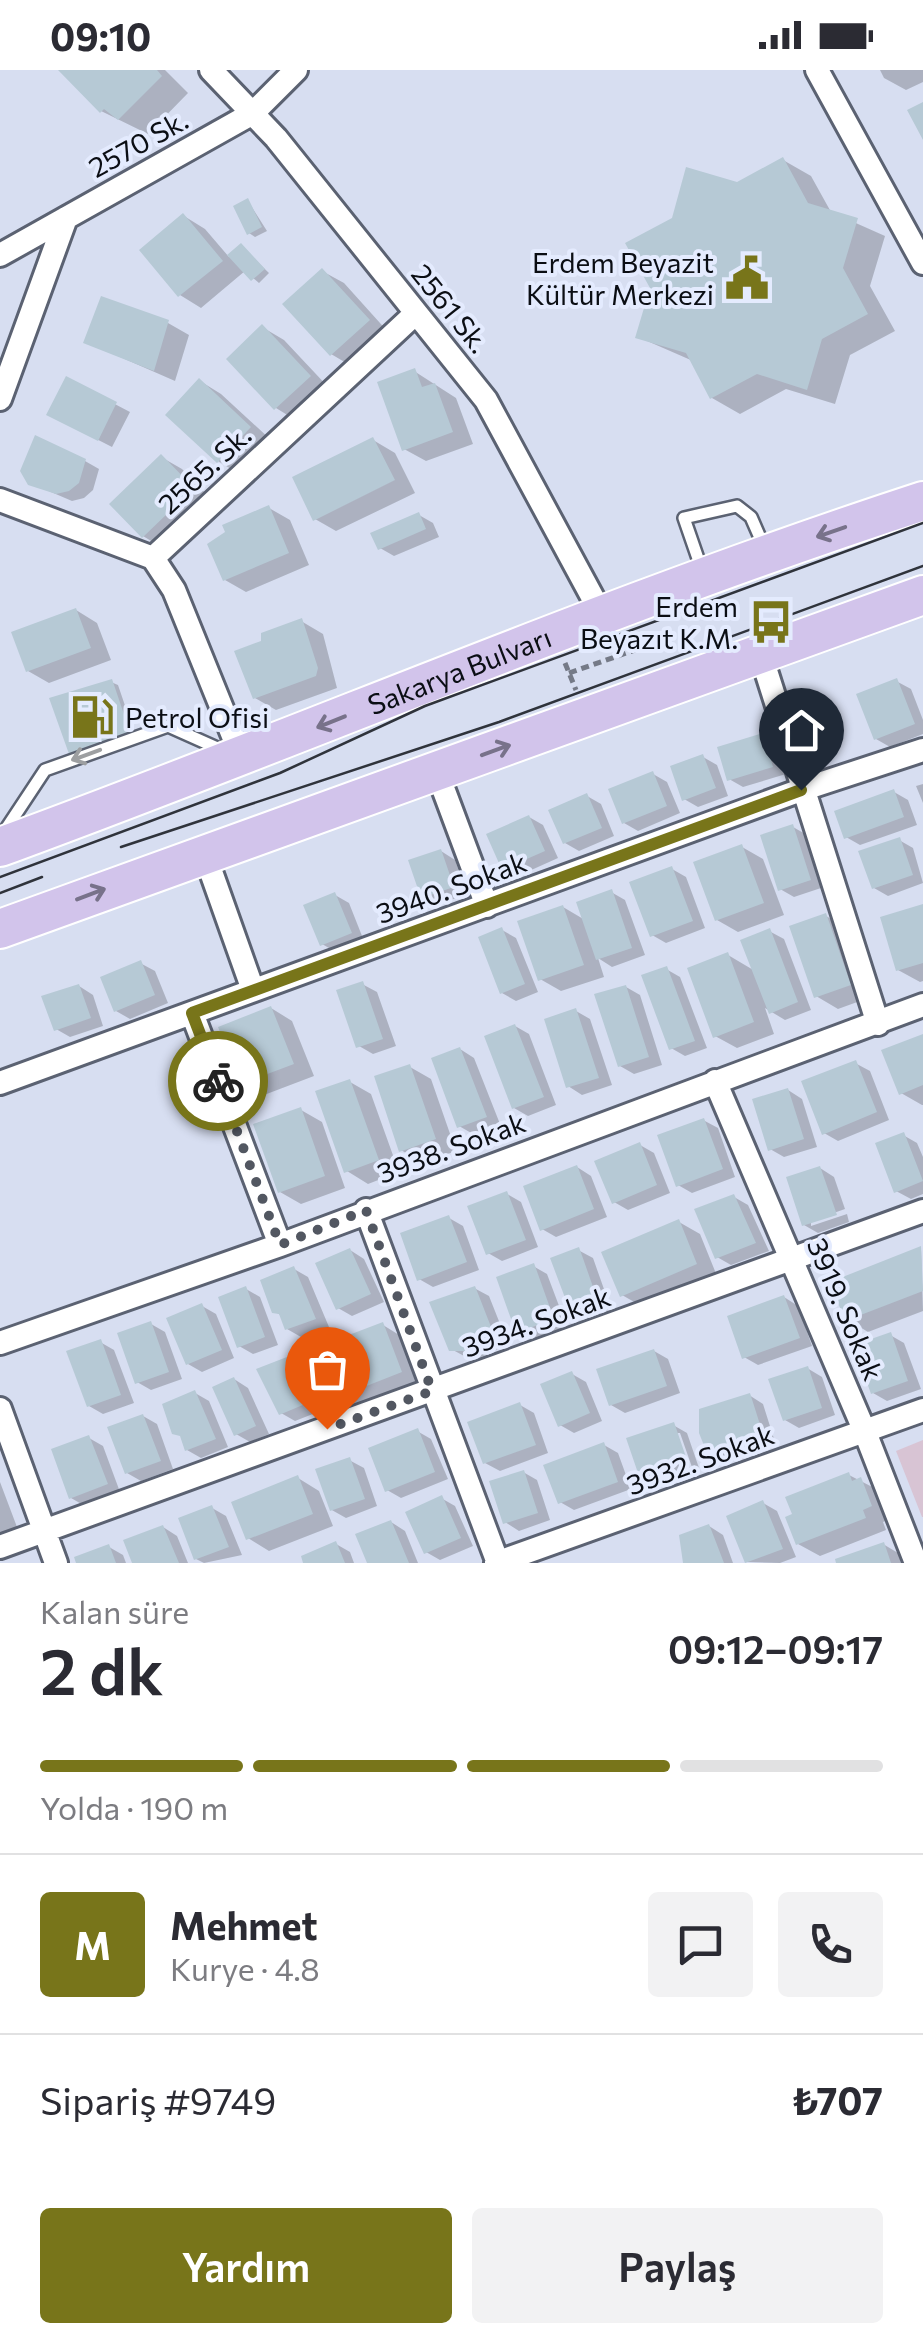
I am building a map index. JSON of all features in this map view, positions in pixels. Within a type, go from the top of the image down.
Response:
[{"type":"main road","name":"Sakarya Bulvarı","points":[[0,843],[242,758],[601,613],[923,501]]},
{"type":"main road","points":[[0,929],[923,595]]},
{"type":"street","name":"2561 Sk.","points":[[212,70],[254,113],[486,400],[601,613]]},
{"type":"street","name":"2570 Sk.","points":[[0,255],[254,113],[296,70]]},
{"type":"street","points":[[817,70],[919,247]]},
{"type":"street","points":[[0,399],[66,218]]},
{"type":"street","name":"2565. Sk.","points":[[153,558],[416,313]]},
{"type":"street","points":[[0,500],[153,558],[174,590],[242,758]]},
{"type":"street","points":[[760,655],[878,1024]]},
{"type":"street","name":"3940. Sokak","points":[[0,1082],[801,790],[923,750]]},
{"type":"street","points":[[438,772],[487,906]]},
{"type":"street","points":[[204,852],[252,990]]},
{"type":"street","name":"3938. Sokak","points":[[0,1343],[280,1245],[923,1005]]},
{"type":"street","points":[[192,1013],[280,1245]]},
{"type":"street","name":"3919. Sokak","points":[[715,1081],[793,1258],[916,1563]]},
{"type":"street","points":[[366,1210],[497,1563]]},
{"type":"street","name":"3934. Sokak","points":[[0,1546],[923,1211]]},
{"type":"street","points":[[0,1410],[56,1563]]},
{"type":"street","name":"3932. Sokak","points":[[497,1563],[923,1410]]},
{"type":"lane","points":[[704,577],[684,518],[738,506],[751,517],[767,555]]},
{"type":"lane","points":[[0,843],[45,770],[168,726],[242,758]]},
{"type":"path","points":[[552,632],[588,718]]},
{"type":"path","points":[[569,673],[678,635]]},
{"type":"shaded area","points":[[923,1440],[923,1517],[922,1517],[896,1451]]},
{"type":"building","points":[[58,70],[157,70],[162,76],[118,120],[104,109],[100,113]]},
{"type":"building","points":[[923,102],[923,140],[907,110]]},
{"type":"building","name":"Erdem Beyazit Kültür Merkezi","points":[[783,157],[808,203],[858,218],[843,268],[868,314],[822,339],[807,390],[757,374],[710,399],[686,353],[635,338],[650,288],[625,243],[672,218],[686,167],[737,182]]},
{"type":"building","points":[[248,198],[262,227],[247,235],[233,206]]},
{"type":"building","points":[[183,213],[223,261],[178,297],[139,250]]},
{"type":"building","points":[[241,243],[265,269],[251,281],[227,255]]},
{"type":"building","points":[[322,268],[370,320],[330,356],[282,304]]},
{"type":"building","points":[[101,296],[169,320],[154,371],[83,343]]},
{"type":"building","points":[[262,324],[311,376],[274,410],[226,359]]},
{"type":"building","points":[[415,368],[422,387],[435,383],[453,432],[402,451],[377,382]]},
{"type":"building","points":[[66,376],[117,402],[98,441],[46,415]]},
{"type":"building","points":[[199,378],[251,427],[217,463],[165,415]]},
{"type":"building","points":[[35,435],[86,459],[79,483],[69,491],[56,494],[28,485],[20,471]]},
{"type":"building","points":[[373,437],[395,480],[313,521],[292,477]]},
{"type":"building","points":[[161,454],[194,488],[142,538],[109,504]]},
{"type":"building","points":[[269,505],[289,553],[223,581],[207,544],[225,532],[222,525]]},
{"type":"building","points":[[419,512],[426,529],[378,550],[370,533]]},
{"type":"building","points":[[76,608],[91,648],[26,672],[11,632]]},
{"type":"building","points":[[302,618],[318,668],[316,676],[253,699],[234,651],[261,641],[261,633]]},
{"type":"building","points":[[897,678],[915,724],[874,740],[856,694]]},
{"type":"building","points":[[112,679],[130,732],[69,754],[49,698]]},
{"type":"building","points":[[763,733],[773,767],[727,781],[717,747]]},
{"type":"building","points":[[703,754],[716,788],[682,801],[670,766]]},
{"type":"building","points":[[653,771],[667,806],[622,824],[608,789]]},
{"type":"building","points":[[894,789],[904,817],[844,839],[834,811]]},
{"type":"building","points":[[587,793],[602,828],[563,844],[548,810]]},
{"type":"building","points":[[529,815],[545,851],[502,870],[486,834]]},
{"type":"building","points":[[793,824],[811,880],[778,891],[760,835]]},
{"type":"building","points":[[900,837],[913,875],[872,889],[858,851]]},
{"type":"building","points":[[742,844],[764,903],[715,921],[693,862]]},
{"type":"building","points":[[441,849],[454,887],[421,898],[408,860]]},
{"type":"building","points":[[672,866],[693,921],[650,937],[629,882]]},
{"type":"building","points":[[612,889],[632,948],[596,960],[576,902]]},
{"type":"building","points":[[335,892],[352,933],[320,946],[303,905]]},
{"type":"building","points":[[923,904],[923,963],[896,971],[880,917]]},
{"type":"building","points":[[563,905],[584,965],[538,981],[517,921]]},
{"type":"building","points":[[826,913],[851,985],[814,998],[789,926]]},
{"type":"building","points":[[502,927],[525,984],[500,994],[478,937]]},
{"type":"building","points":[[770,928],[798,1002],[769,1014],[740,940]]},
{"type":"building","points":[[728,952],[754,1022],[713,1038],[687,968]]},
{"type":"building","points":[[141,960],[155,995],[114,1012],[100,977]]},
{"type":"building","points":[[667,966],[695,1041],[669,1050],[641,975]]},
{"type":"building","points":[[363,981],[383,1039],[356,1048],[336,990]]},
{"type":"building","points":[[79,984],[91,1018],[54,1031],[41,996]]},
{"type":"building","points":[[626,985],[649,1057],[618,1067],[594,994]]},
{"type":"building","points":[[271,1006],[294,1064],[241,1084],[218,1027]]},
{"type":"building","points":[[576,1008],[599,1078],[566,1088],[544,1019]]},
{"type":"building","points":[[515,1024],[544,1097],[512,1109],[484,1036]]},
{"type":"building","points":[[923,1034],[923,1085],[899,1095],[881,1050]]},
{"type":"building","points":[[460,1047],[487,1117],[457,1128],[431,1058]]},
{"type":"building","points":[[856,1060],[877,1112],[822,1135],[801,1081]]},
{"type":"building","points":[[410,1064],[436,1139],[399,1152],[374,1076]]},
{"type":"building","points":[[350,1079],[379,1160],[344,1173],[315,1091]]},
{"type":"building","points":[[788,1088],[804,1139],[768,1151],[752,1099]]},
{"type":"building","points":[[301,1107],[325,1176],[278,1193],[253,1124]]},
{"type":"building","points":[[704,1118],[723,1169],[676,1187],[657,1135]]},
{"type":"building","points":[[904,1132],[923,1181],[894,1193],[875,1143]]},
{"type":"building","points":[[640,1142],[657,1185],[612,1204],[594,1161]]},
{"type":"building","points":[[577,1165],[594,1209],[540,1231],[523,1186]]},
{"type":"building","points":[[820,1166],[837,1215],[802,1226],[786,1177]]},
{"type":"building","points":[[507,1191],[526,1240],[486,1255],[467,1206]]},
{"type":"building","points":[[734,1194],[756,1243],[715,1259],[694,1209]]},
{"type":"building","points":[[449,1215],[467,1262],[417,1281],[400,1233]]},
{"type":"building","points":[[679,1219],[697,1264],[620,1297],[601,1252]]},
{"type":"building","points":[[921,1246],[923,1291],[845,1321],[830,1282]]},
{"type":"building","points":[[579,1247],[598,1301],[570,1311],[550,1258]]},
{"type":"building","points":[[350,1248],[371,1294],[336,1310],[315,1263]]},
{"type":"building","points":[[534,1263],[554,1319],[516,1333],[496,1277]]},
{"type":"building","points":[[294,1266],[316,1319],[285,1330],[279,1314],[272,1313],[260,1280]]},
{"type":"building","points":[[246,1286],[265,1337],[237,1348],[218,1297]]},
{"type":"building","points":[[475,1286],[495,1337],[464,1351],[449,1351],[429,1302]]},
{"type":"building","points":[[784,1295],[800,1338],[742,1359],[727,1316]]},
{"type":"building","points":[[202,1303],[222,1350],[186,1365],[166,1318]]},
{"type":"building","points":[[151,1321],[169,1372],[135,1384],[117,1333]]},
{"type":"building","points":[[383,1322],[402,1372],[331,1400],[312,1349]]},
{"type":"building","points":[[891,1332],[908,1381],[871,1394],[854,1345]]},
{"type":"building","points":[[101,1339],[121,1395],[87,1407],[66,1351]]},
{"type":"building","points":[[654,1349],[667,1386],[609,1406],[596,1369]]},
{"type":"building","points":[[292,1355],[310,1402],[279,1415],[256,1369]]},
{"type":"building","points":[[808,1366],[822,1408],[783,1421],[768,1379]]},
{"type":"building","points":[[572,1371],[590,1413],[558,1427],[540,1384]]},
{"type":"building","points":[[234,1377],[256,1426],[234,1436],[212,1387]]},
{"type":"building","points":[[195,1390],[216,1439],[185,1451],[180,1436],[172,1434],[162,1404]]},
{"type":"building","points":[[750,1393],[763,1434],[707,1453],[699,1433],[699,1409]]},
{"type":"building","points":[[520,1402],[536,1445],[483,1464],[467,1422]]},
{"type":"building","points":[[143,1414],[161,1461],[125,1474],[107,1427]]},
{"type":"building","points":[[674,1422],[687,1460],[639,1476],[626,1438]]},
{"type":"building","points":[[418,1428],[435,1472],[385,1492],[368,1448]]},
{"type":"building","points":[[89,1435],[108,1484],[69,1499],[51,1449]]},
{"type":"building","points":[[604,1442],[618,1482],[558,1504],[543,1465]]},
{"type":"building","points":[[350,1457],[365,1499],[330,1511],[315,1469]]},
{"type":"building","points":[[524,1470],[538,1513],[503,1524],[489,1481]]},
{"type":"building","points":[[849,1472],[852,1481],[861,1477],[872,1506],[863,1510],[866,1518],[796,1545],[785,1517],[792,1514],[785,1497]]},
{"type":"building","points":[[298,1475],[313,1514],[246,1540],[231,1502]]},
{"type":"building","points":[[442,1495],[461,1538],[424,1554],[405,1512]]},
{"type":"building","points":[[763,1500],[783,1549],[745,1563],[726,1516]]},
{"type":"building","points":[[212,1505],[229,1547],[194,1560],[178,1518]]},
{"type":"building","points":[[391,1520],[409,1563],[367,1563],[355,1534]]},
{"type":"building","points":[[709,1524],[724,1563],[683,1563],[679,1535]]},
{"type":"building","points":[[163,1525],[179,1563],[132,1563],[123,1540]]},
{"type":"building","points":[[336,1541],[345,1563],[303,1563],[301,1556]]},
{"type":"building","points":[[884,1542],[891,1563],[836,1563],[835,1559]]},
{"type":"building","points":[[109,1544],[116,1563],[76,1563],[74,1557]]},
{"type":"tram line","points":[[0,877],[280,773],[425,706],[923,523]]},
{"type":"tram line","points":[[121,847],[499,722],[923,566]]},
{"type":"tram line","points":[[0,893],[42,877]]},
{"type":"way so far","points":[[218,1081],[280,1245],[366,1210],[432,1391],[327,1429]]},
{"type":"place","name":"Erdem Beyazit Kültür Merkezi","points":[[747,278]]},
{"type":"place","name":"Erdem Beyazıt K.M.","points":[[771,622]]},
{"type":"place","name":"Petrol Ofisi","points":[[92,717]]},
{"type":"route","points":[[218,1081],[192,1013],[801,790]]}]
